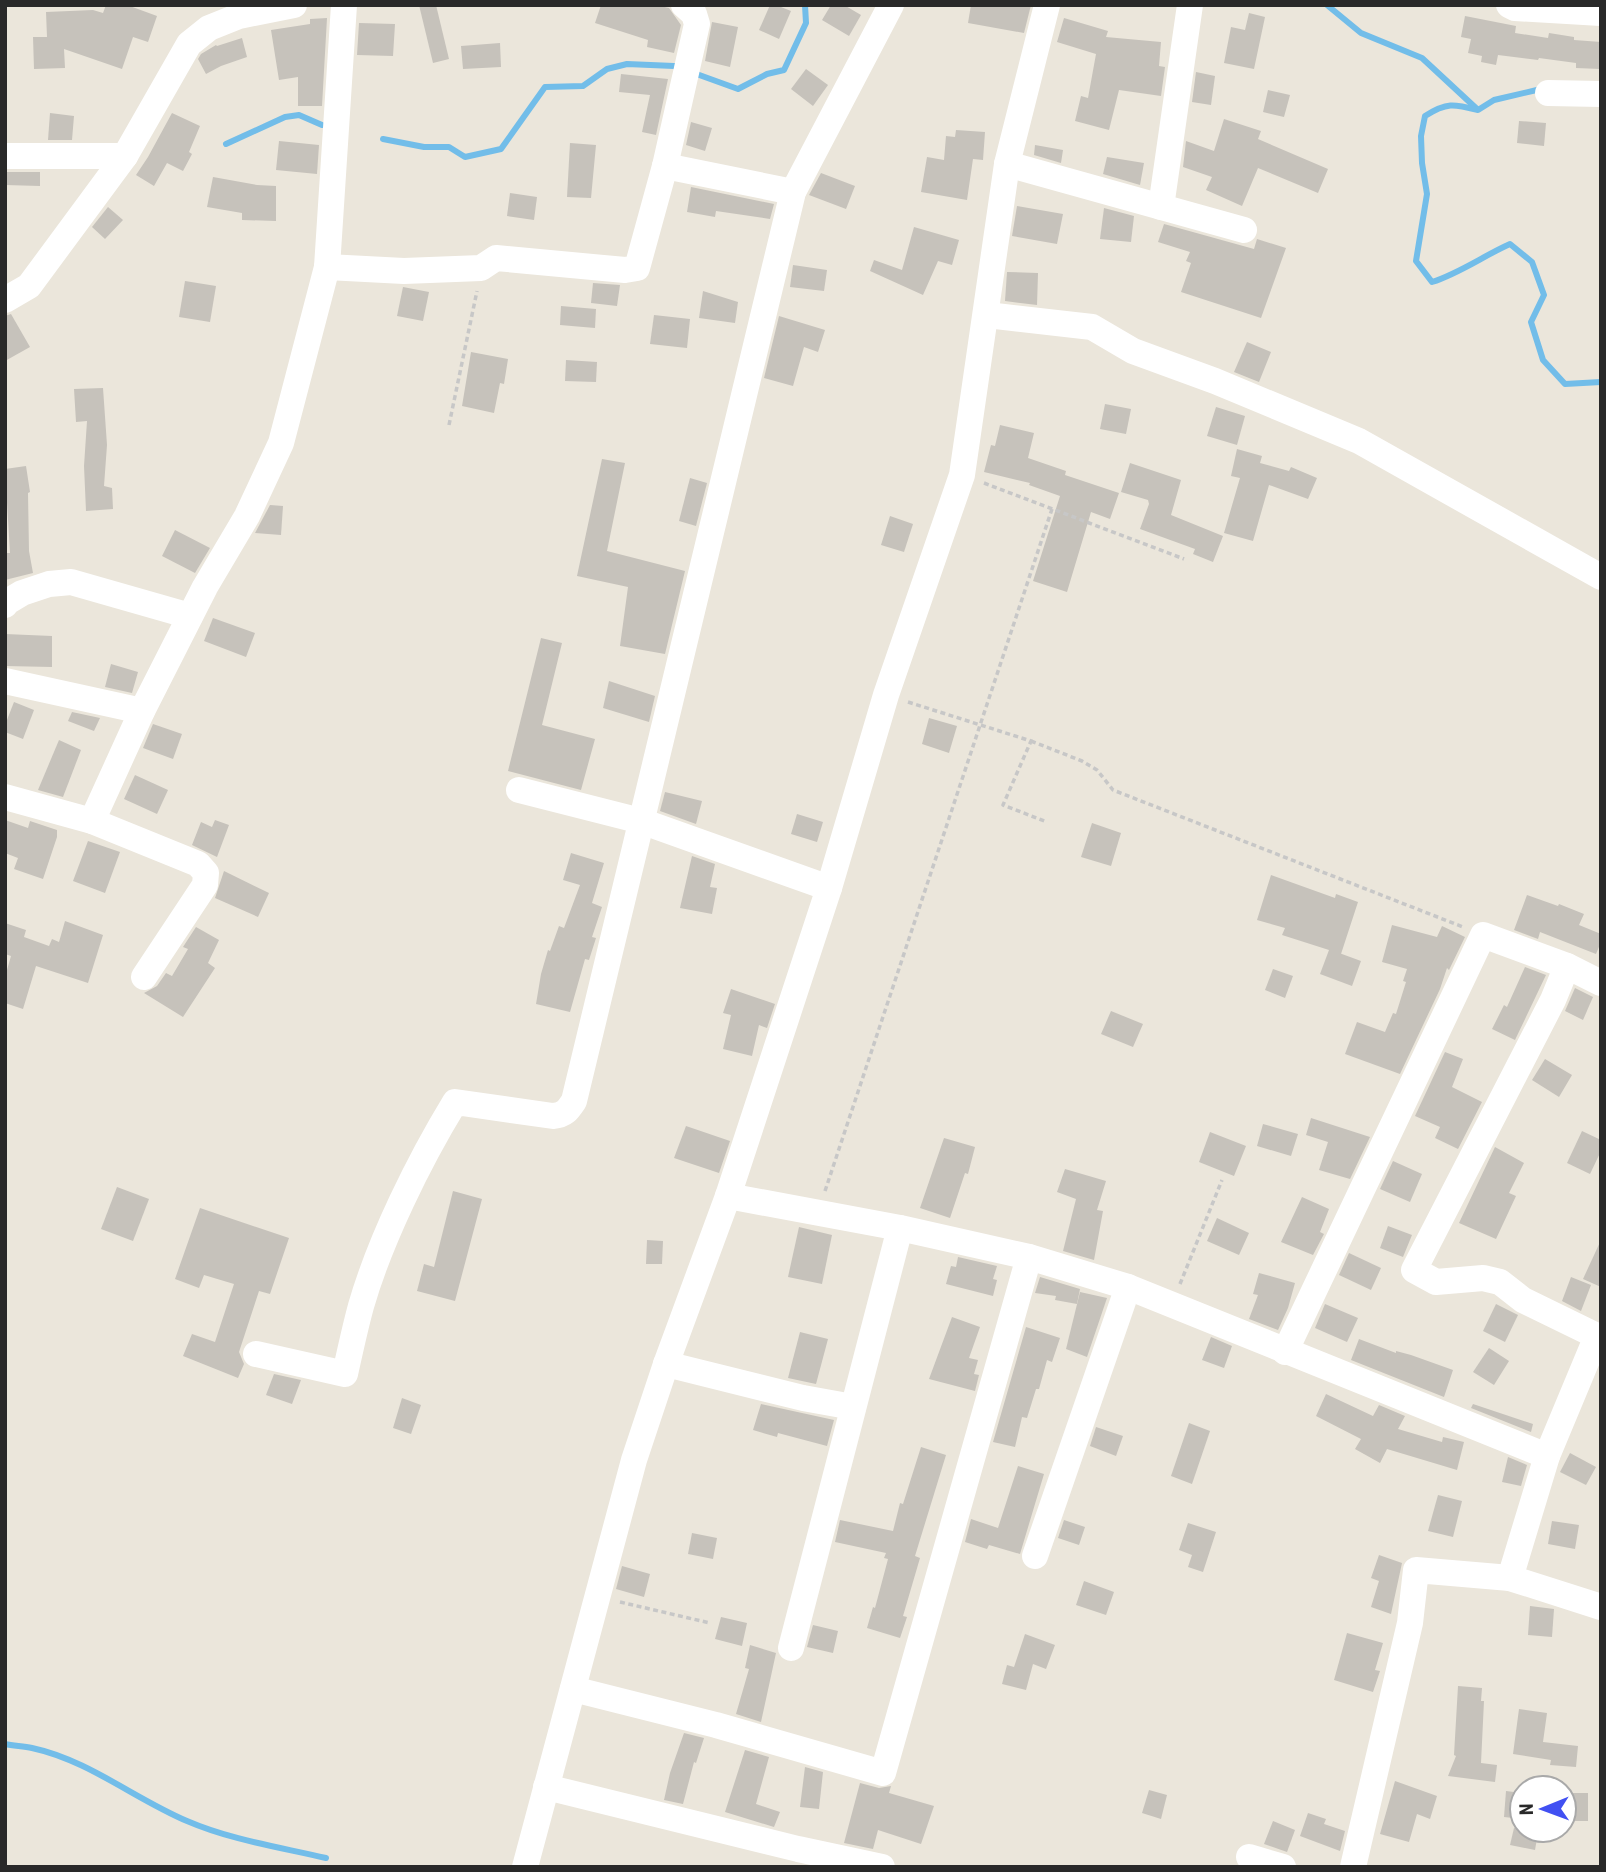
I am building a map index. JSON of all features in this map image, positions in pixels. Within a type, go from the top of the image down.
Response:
[{"type":"street","points":[[5,300],[29,286],[125,156],[189,44],[209,28],[239,16],[294,5]]},
{"type":"street","points":[[92,821],[142,710],[247,516],[281,443],[327,267],[344,5]]},
{"type":"street","points":[[327,267],[404,271],[481,268],[496,258],[625,270],[637,268],[665,166],[697,24],[694,13],[684,5]]},
{"type":"street","points":[[256,1354],[345,1374],[362,1304],[383,1246],[431,1142],[455,1102],[554,1116],[568,1111],[574,1101],[793,192],[891,5]]},
{"type":"street","points":[[525,1867],[635,1460],[666,1364],[728,1196],[829,888],[886,695],[962,475],[1007,164],[1047,5]]},
{"type":"street","points":[[1161,207],[1190,5]]},
{"type":"street","points":[[1509,5],[1515,8],[1601,13]]},
{"type":"street","points":[[1548,93],[1601,94]]},
{"type":"street","points":[[5,156],[125,156]]},
{"type":"street","points":[[1007,164],[1244,230]]},
{"type":"street","points":[[665,166],[793,192]]},
{"type":"street","points":[[987,315],[1092,327],[1133,351],[1215,381],[1359,441],[1601,577]]},
{"type":"street","points":[[5,605],[22,593],[48,584],[71,582],[190,617]]},
{"type":"street","points":[[5,681],[142,710]]},
{"type":"street","points":[[519,790],[641,821],[829,888]]},
{"type":"street","points":[[5,797],[92,821],[198,864],[206,873],[205,885],[144,977]]},
{"type":"street","points":[[1284,1352],[1483,935],[1567,966],[1601,983]]},
{"type":"street","points":[[1510,1578],[1547,1456],[1599,1337],[1523,1300],[1500,1282],[1483,1278],[1436,1282],[1414,1270],[1553,1000],[1567,966]]},
{"type":"street","points":[[728,1196],[900,1228],[1029,1257],[1128,1287],[1547,1456]]},
{"type":"street","points":[[791,1648],[900,1228]]},
{"type":"street","points":[[573,1689],[716,1725],[883,1773],[1029,1257]]},
{"type":"street","points":[[1035,1556],[1128,1287]]},
{"type":"street","points":[[666,1364],[825,1403],[853,1407]]},
{"type":"street","points":[[1353,1867],[1410,1623],[1416,1570],[1510,1578],[1601,1607]]},
{"type":"street","points":[[546,1787],[865,1865]]},
{"type":"street","points":[[1249,1857],[1283,1867]]},
{"type":"path","points":[[449,425],[481,268]]},
{"type":"path","points":[[962,475],[1184,559]]},
{"type":"path","points":[[818,1213],[1052,509]]},
{"type":"path","points":[[886,695],[1031,741],[1083,761],[1097,770],[1113,790],[1483,935]]},
{"type":"path","points":[[1031,741],[1003,805],[1047,822]]},
{"type":"path","points":[[1172,1305],[1222,1180]]},
{"type":"path","points":[[598,1596],[710,1623]]},
{"type":"building","points":[[106,5],[127,5],[157,16],[148,42],[133,37],[122,69],[64,49],[65,68],[34,69],[33,37],[47,37],[46,12],[93,10],[103,13]]},
{"type":"building","points":[[419,5],[436,5],[449,59],[433,63]]},
{"type":"building","points":[[601,5],[656,5],[669,8],[681,25],[674,53],[647,47],[648,40],[595,23]]},
{"type":"building","points":[[770,5],[791,11],[779,39],[759,30]]},
{"type":"building","points":[[831,5],[844,5],[861,15],[849,36],[822,20]]},
{"type":"building","points":[[971,5],[1031,5],[1024,33],[968,23]]},
{"type":"building","points":[[1249,13],[1265,17],[1254,69],[1224,63],[1231,27],[1245,30]]},
{"type":"building","points":[[1465,16],[1516,26],[1515,33],[1548,38],[1549,33],[1574,37],[1574,40],[1601,42],[1600,69],[1576,68],[1576,63],[1498,55],[1496,65],[1481,62],[1482,56],[1468,53],[1471,39],[1461,37]]},
{"type":"building","points":[[327,18],[322,106],[298,106],[298,77],[279,80],[271,30],[310,24],[310,19]]},
{"type":"building","points":[[1064,18],[1108,31],[1106,37],[1161,42],[1159,66],[1165,67],[1161,96],[1119,90],[1109,130],[1075,121],[1081,96],[1088,98],[1096,54],[1057,42]]},
{"type":"building","points":[[712,22],[738,27],[730,67],[705,61]]},
{"type":"building","points":[[359,23],[395,24],[393,56],[357,55]]},
{"type":"building","points":[[242,38],[247,57],[206,74],[198,59],[201,54],[216,45]]},
{"type":"building","points":[[500,43],[501,67],[463,69],[461,46]]},
{"type":"building","points":[[806,69],[828,85],[813,106],[791,89]]},
{"type":"building","points":[[1196,72],[1215,76],[1211,105],[1192,102]]},
{"type":"building","points":[[621,74],[668,79],[656,135],[642,132],[650,95],[619,92]]},
{"type":"building","points":[[1268,90],[1290,95],[1284,117],[1263,112]]},
{"type":"building","points":[[50,113],[74,116],[72,140],[48,140]]},
{"type":"building","points":[[172,113],[200,126],[189,152],[192,154],[183,171],[167,163],[154,186],[136,175]]},
{"type":"building","points":[[1224,119],[1261,131],[1258,139],[1328,169],[1318,193],[1258,168],[1242,206],[1206,190],[1212,177],[1183,167],[1186,141],[1214,151]]},
{"type":"building","points":[[1519,121],[1546,123],[1544,146],[1517,143]]},
{"type":"building","points":[[691,122],[712,128],[705,151],[686,145]]},
{"type":"building","points":[[956,130],[985,132],[983,160],[973,159],[967,200],[921,192],[927,157],[944,160],[946,136],[955,137]]},
{"type":"building","points":[[279,141],[319,145],[317,174],[276,170]]},
{"type":"building","points":[[570,143],[596,145],[591,198],[567,197]]},
{"type":"building","points":[[1035,145],[1063,150],[1061,163],[1034,155]]},
{"type":"building","points":[[1107,157],[1144,163],[1140,185],[1103,174]]},
{"type":"building","points":[[5,172],[40,172],[40,186],[5,185]]},
{"type":"building","points":[[821,173],[855,186],[846,209],[809,195]]},
{"type":"building","points":[[213,177],[276,186],[276,221],[242,220],[242,213],[207,207]]},
{"type":"building","points":[[691,187],[774,204],[770,219],[716,211],[715,217],[687,212]]},
{"type":"building","points":[[510,193],[537,197],[534,220],[507,216]]},
{"type":"building","points":[[1017,206],[1063,214],[1057,244],[1012,236]]},
{"type":"building","points":[[108,207],[123,220],[105,239],[92,227]]},
{"type":"building","points":[[1104,208],[1134,216],[1131,242],[1100,239]]},
{"type":"building","points":[[1164,224],[1254,249],[1257,239],[1286,248],[1261,318],[1181,292],[1191,263],[1186,261],[1190,252],[1158,242]]},
{"type":"building","points":[[914,227],[959,240],[952,265],[938,261],[923,295],[870,271],[874,260],[902,270]]},
{"type":"building","points":[[793,265],[827,270],[824,291],[790,287]]},
{"type":"building","points":[[1007,272],[1038,273],[1037,305],[1005,301]]},
{"type":"building","points":[[185,281],[216,286],[210,322],[179,317]]},
{"type":"building","points":[[593,283],[620,285],[617,306],[591,303]]},
{"type":"building","points":[[403,287],[429,292],[423,321],[397,316]]},
{"type":"building","points":[[703,291],[738,302],[735,323],[699,318]]},
{"type":"building","points":[[561,306],[596,309],[595,328],[560,325]]},
{"type":"building","points":[[11,314],[30,347],[5,361],[5,316]]},
{"type":"building","points":[[654,315],[690,319],[687,348],[650,344]]},
{"type":"building","points":[[779,316],[825,330],[818,352],[804,347],[793,386],[764,378]]},
{"type":"building","points":[[1247,342],[1271,352],[1259,382],[1234,372]]},
{"type":"building","points":[[471,352],[508,359],[504,384],[500,383],[494,413],[462,406]]},
{"type":"building","points":[[566,360],[597,362],[596,382],[565,381]]},
{"type":"building","points":[[103,388],[107,445],[104,486],[112,488],[113,509],[86,511],[84,466],[87,421],[76,422],[74,389]]},
{"type":"building","points":[[1105,404],[1131,409],[1126,434],[1100,429]]},
{"type":"building","points":[[1216,407],[1245,416],[1237,445],[1207,436]]},
{"type":"building","points":[[1000,425],[1034,433],[1028,458],[1066,471],[1065,475],[1119,493],[1110,519],[1091,512],[1067,592],[1033,581],[1060,496],[1029,485],[1030,483],[984,472]]},
{"type":"building","points":[[1237,449],[1262,456],[1260,463],[1289,471],[1291,467],[1317,478],[1308,499],[1269,485],[1253,541],[1224,533],[1240,478],[1231,476]]},
{"type":"building","points":[[602,459],[625,463],[607,551],[685,571],[665,654],[620,646],[628,587],[577,576]]},
{"type":"building","points":[[1130,463],[1181,480],[1171,515],[1223,536],[1213,562],[1193,554],[1195,549],[1140,529],[1148,500],[1121,492]]},
{"type":"building","points":[[26,466],[30,492],[29,551],[33,573],[5,580],[5,553],[10,553],[5,469]]},
{"type":"building","points":[[690,478],[707,483],[696,526],[679,521]]},
{"type":"building","points":[[270,505],[283,506],[281,535],[255,533]]},
{"type":"building","points":[[890,516],[913,524],[904,552],[881,545]]},
{"type":"building","points":[[175,530],[210,548],[195,573],[162,556]]},
{"type":"building","points":[[213,618],[255,633],[246,657],[204,641]]},
{"type":"building","points":[[5,634],[52,636],[52,667],[5,666]]},
{"type":"building","points":[[541,638],[562,643],[542,725],[595,739],[581,790],[508,771]]},
{"type":"building","points":[[111,664],[138,672],[132,693],[105,687]]},
{"type":"building","points":[[609,681],[655,696],[649,722],[603,708]]},
{"type":"building","points":[[14,702],[34,710],[23,739],[5,732]]},
{"type":"building","points":[[72,712],[100,718],[94,731],[68,721]]},
{"type":"building","points":[[929,718],[957,726],[949,753],[922,744]]},
{"type":"building","points":[[153,724],[182,734],[173,759],[143,748]]},
{"type":"building","points":[[59,740],[81,750],[63,797],[38,790]]},
{"type":"building","points":[[135,775],[168,790],[157,814],[124,799]]},
{"type":"building","points":[[665,792],[702,801],[696,824],[660,811]]},
{"type":"building","points":[[797,814],[823,822],[817,842],[791,834]]},
{"type":"building","points":[[5,820],[28,828],[30,821],[57,830],[43,879],[14,869],[18,858],[5,853]]},
{"type":"building","points":[[215,820],[229,825],[217,857],[192,845],[201,822],[212,827]]},
{"type":"building","points":[[1092,823],[1121,833],[1111,866],[1081,857]]},
{"type":"building","points":[[88,841],[120,852],[105,893],[73,881]]},
{"type":"building","points":[[571,853],[604,863],[592,903],[602,907],[592,937],[596,938],[589,960],[585,959],[570,1012],[536,1004],[548,950],[550,951],[559,926],[564,928],[580,885],[563,880]]},
{"type":"building","points":[[692,856],[715,864],[710,887],[717,888],[712,914],[680,908]]},
{"type":"building","points":[[224,871],[269,893],[258,917],[215,898]]},
{"type":"building","points":[[1271,875],[1335,898],[1336,894],[1358,902],[1341,954],[1361,961],[1352,986],[1320,974],[1329,950],[1282,935],[1285,928],[1257,920]]},
{"type":"building","points":[[1527,895],[1584,914],[1579,925],[1601,934],[1596,954],[1540,932],[1538,939],[1514,930]]},
{"type":"building","points":[[65,921],[103,935],[88,983],[36,966],[23,1009],[5,1003],[5,977],[11,956],[5,954],[5,923],[26,930],[24,937],[49,946],[52,939],[59,942]]},
{"type":"building","points":[[1392,925],[1437,937],[1442,926],[1465,937],[1449,970],[1447,968],[1440,989],[1400,1074],[1345,1054],[1357,1022],[1385,1032],[1393,1013],[1396,1014],[1406,982],[1403,981],[1407,969],[1382,962]]},
{"type":"building","points":[[196,927],[219,940],[208,963],[215,968],[183,1017],[144,993],[157,986],[166,973],[172,976],[188,949],[183,947]]},
{"type":"building","points":[[1525,967],[1546,975],[1515,1040],[1492,1029],[1504,1005],[1507,1007]]},
{"type":"building","points":[[1273,969],[1293,976],[1285,998],[1265,990]]},
{"type":"building","points":[[1575,988],[1593,997],[1583,1020],[1565,1011]]},
{"type":"building","points":[[731,989],[775,1004],[767,1028],[759,1025],[752,1056],[723,1049],[731,1015],[723,1013]]},
{"type":"building","points":[[1111,1011],[1143,1024],[1133,1047],[1101,1034]]},
{"type":"building","points":[[1445,1052],[1463,1059],[1452,1087],[1482,1102],[1458,1149],[1435,1138],[1440,1127],[1415,1116]]},
{"type":"building","points":[[1545,1059],[1572,1075],[1559,1097],[1532,1080]]},
{"type":"building","points":[[1311,1118],[1370,1137],[1350,1179],[1319,1170],[1328,1142],[1306,1135]]},
{"type":"building","points":[[1263,1124],[1298,1134],[1291,1156],[1257,1146]]},
{"type":"building","points":[[686,1126],[730,1141],[719,1173],[674,1158]]},
{"type":"building","points":[[1582,1131],[1601,1140],[1601,1151],[1590,1174],[1567,1163]]},
{"type":"building","points":[[1210,1132],[1246,1146],[1234,1176],[1199,1162]]},
{"type":"building","points":[[944,1138],[975,1147],[968,1174],[965,1173],[950,1218],[920,1208]]},
{"type":"building","points":[[1495,1147],[1524,1163],[1509,1193],[1516,1196],[1496,1239],[1459,1223]]},
{"type":"building","points":[[1393,1161],[1422,1174],[1410,1202],[1380,1189]]},
{"type":"building","points":[[1065,1169],[1106,1181],[1097,1210],[1103,1211],[1094,1260],[1063,1251],[1076,1199],[1057,1192]]},
{"type":"building","points":[[117,1187],[149,1199],[133,1241],[101,1229]]},
{"type":"building","points":[[453,1191],[482,1199],[455,1301],[417,1291],[424,1264],[434,1267]]},
{"type":"building","points":[[1302,1197],[1329,1209],[1320,1232],[1324,1234],[1313,1255],[1281,1242]]},
{"type":"building","points":[[200,1208],[289,1238],[270,1294],[259,1291],[239,1352],[244,1364],[238,1378],[183,1356],[192,1334],[215,1342],[234,1284],[204,1275],[199,1288],[175,1279]]},
{"type":"building","points":[[1217,1218],[1249,1233],[1239,1255],[1207,1241]]},
{"type":"building","points":[[1388,1226],[1412,1235],[1403,1257],[1380,1248]]},
{"type":"building","points":[[799,1227],[832,1235],[822,1284],[788,1277]]},
{"type":"building","points":[[647,1240],[663,1241],[662,1264],[646,1264]]},
{"type":"building","points":[[1601,1240],[1601,1287],[1583,1279]]},
{"type":"building","points":[[1349,1253],[1381,1268],[1371,1290],[1339,1275]]},
{"type":"building","points":[[958,1257],[997,1266],[993,1279],[997,1280],[993,1296],[946,1284],[951,1266],[956,1267]]},
{"type":"building","points":[[1259,1273],[1295,1283],[1278,1330],[1249,1319],[1258,1295],[1253,1294]]},
{"type":"building","points":[[1040,1277],[1080,1289],[1077,1304],[1055,1300],[1056,1296],[1035,1293]]},
{"type":"building","points":[[1571,1277],[1591,1285],[1581,1311],[1562,1301]]},
{"type":"building","points":[[1080,1292],[1107,1298],[1087,1357],[1066,1349]]},
{"type":"building","points":[[1325,1304],[1358,1318],[1347,1342],[1315,1328]]},
{"type":"building","points":[[1496,1304],[1518,1315],[1505,1342],[1483,1331]]},
{"type":"building","points":[[952,1317],[980,1327],[969,1358],[978,1360],[974,1374],[979,1375],[975,1391],[929,1379]]},
{"type":"building","points":[[1026,1327],[1060,1338],[1052,1362],[1047,1360],[1027,1418],[1022,1417],[1015,1447],[993,1442]]},
{"type":"building","points":[[800,1332],[828,1339],[816,1384],[788,1378]]},
{"type":"building","points":[[1211,1337],[1232,1346],[1224,1368],[1202,1360]]},
{"type":"building","points":[[1359,1339],[1453,1370],[1444,1397],[1351,1360]]},
{"type":"building","points":[[1489,1348],[1509,1361],[1494,1385],[1473,1372]]},
{"type":"building","points":[[274,1374],[301,1380],[292,1404],[266,1395]]},
{"type":"building","points":[[1326,1394],[1373,1416],[1379,1405],[1405,1416],[1398,1429],[1442,1442],[1443,1437],[1464,1442],[1457,1470],[1387,1449],[1380,1463],[1355,1449],[1361,1439],[1316,1416]]},
{"type":"building","points":[[402,1398],[421,1405],[411,1434],[393,1428]]},
{"type":"building","points":[[761,1404],[834,1420],[827,1446],[778,1433],[777,1437],[753,1430]]},
{"type":"building","points":[[1473,1404],[1533,1424],[1531,1432],[1471,1408]]},
{"type":"building","points":[[1189,1423],[1210,1431],[1192,1484],[1171,1476]]},
{"type":"building","points":[[1096,1427],[1123,1436],[1116,1456],[1090,1446]]},
{"type":"building","points":[[921,1447],[946,1455],[915,1556],[920,1558],[903,1616],[907,1617],[900,1638],[867,1628],[888,1559],[884,1558],[886,1553],[835,1542],[840,1520],[893,1531],[900,1503],[903,1504]]},
{"type":"building","points":[[1570,1453],[1596,1467],[1586,1485],[1560,1472]]},
{"type":"building","points":[[1508,1457],[1527,1465],[1521,1486],[1502,1482]]},
{"type":"building","points":[[1018,1466],[1044,1474],[1020,1554],[989,1545],[987,1549],[965,1542],[971,1519],[998,1528]]},
{"type":"building","points":[[1438,1495],[1462,1501],[1453,1537],[1428,1531]]},
{"type":"building","points":[[1064,1520],[1085,1527],[1079,1545],[1058,1538]]},
{"type":"building","points":[[1552,1521],[1579,1525],[1575,1549],[1548,1544]]},
{"type":"building","points":[[1188,1523],[1216,1532],[1203,1572],[1188,1567],[1192,1555],[1179,1550]]},
{"type":"building","points":[[692,1533],[717,1538],[713,1559],[688,1554]]},
{"type":"building","points":[[1379,1555],[1402,1563],[1391,1614],[1371,1607],[1379,1581],[1371,1578]]},
{"type":"building","points":[[622,1566],[650,1574],[644,1597],[616,1589]]},
{"type":"building","points":[[1084,1581],[1114,1592],[1106,1615],[1076,1605]]},
{"type":"building","points":[[1530,1606],[1554,1609],[1552,1637],[1528,1635]]},
{"type":"building","points":[[721,1617],[747,1623],[742,1646],[715,1639]]},
{"type":"building","points":[[813,1625],[838,1631],[833,1653],[807,1647]]},
{"type":"building","points":[[1347,1633],[1383,1643],[1375,1670],[1380,1671],[1373,1692],[1334,1680]]},
{"type":"building","points":[[1025,1634],[1055,1645],[1046,1669],[1033,1664],[1026,1690],[1002,1684],[1007,1665],[1014,1667]]},
{"type":"building","points":[[750,1645],[776,1653],[761,1722],[736,1714],[749,1669],[745,1668]]},
{"type":"building","points":[[1458,1686],[1482,1688],[1481,1701],[1484,1701],[1481,1763],[1497,1765],[1495,1782],[1448,1776],[1456,1756]]},
{"type":"building","points":[[1519,1709],[1547,1713],[1543,1742],[1578,1746],[1576,1767],[1550,1765],[1551,1760],[1513,1754]]},
{"type":"building","points":[[684,1733],[704,1738],[696,1763],[694,1762],[683,1804],[664,1800]]},
{"type":"building","points":[[745,1750],[769,1757],[756,1804],[780,1812],[774,1827],[725,1812]]},
{"type":"building","points":[[805,1767],[823,1772],[819,1809],[800,1807]]},
{"type":"building","points":[[1395,1781],[1437,1796],[1430,1819],[1417,1814],[1409,1842],[1380,1834]]},
{"type":"building","points":[[860,1783],[879,1788],[891,1786],[889,1793],[934,1806],[921,1844],[878,1830],[873,1849],[844,1843]]},
{"type":"building","points":[[1149,1790],[1167,1795],[1161,1819],[1142,1813]]},
{"type":"building","points":[[1506,1791],[1508,1817],[1504,1817]]},
{"type":"building","points":[[1578,1793],[1588,1793],[1588,1821],[1578,1821]]},
{"type":"building","points":[[1308,1813],[1326,1819],[1324,1824],[1345,1831],[1340,1851],[1300,1836]]},
{"type":"building","points":[[1273,1821],[1295,1830],[1287,1852],[1264,1844]]},
{"type":"building","points":[[1510,1844],[1536,1844],[1535,1850]]},
{"type":"waterway","points":[[691,72],[738,89],[767,74],[784,70],[806,23],[805,5]]},
{"type":"waterway","points":[[1327,5],[1361,33],[1422,58],[1477,109]]},
{"type":"waterway","points":[[383,139],[424,147],[449,147],[465,157],[501,149],[545,87],[583,86],[607,69],[627,64],[681,68]]},
{"type":"waterway","points":[[1541,89],[1494,100],[1478,110],[1451,106],[1439,108],[1425,116],[1421,136],[1427,194],[1416,261],[1432,282],[1510,244],[1532,262],[1544,295],[1531,322],[1543,360],[1565,384],[1601,382]]},
{"type":"waterway","points":[[226,144],[285,117],[299,115],[322,125]]},
{"type":"waterway","points":[[5,1744],[32,1748],[73,1761],[168,1812],[204,1828],[326,1858]]}]
